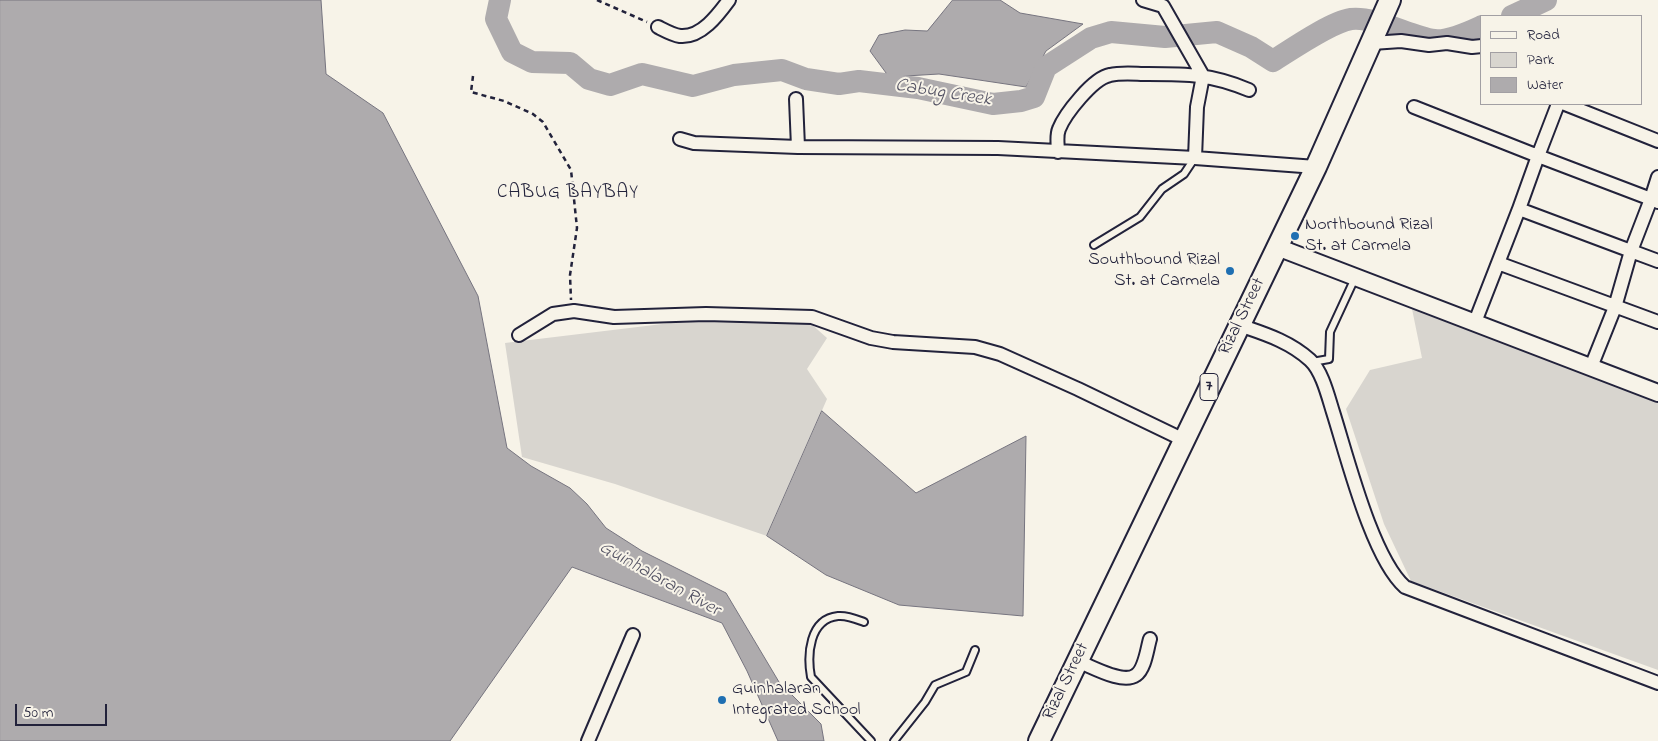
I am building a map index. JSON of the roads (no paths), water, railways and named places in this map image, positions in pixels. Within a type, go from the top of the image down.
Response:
[{"type":"main road","name":"Rizal Street","points":[[1039,741],[1316,167],[1389,2]]},
{"type":"street","points":[[658,27],[679,36],[691,35],[714,19],[729,0]]},
{"type":"street","points":[[1143,0],[1163,6],[1203,76],[1197,107],[1195,158]]},
{"type":"street","points":[[1374,37],[1429,45],[1446,43],[1472,48],[1480,46]]},
{"type":"street","points":[[1058,152],[1058,132],[1073,105],[1090,88],[1108,75],[1194,74],[1218,78],[1249,90]]},
{"type":"street","points":[[796,99],[798,147]]},
{"type":"street","points":[[1475,322],[1558,105]]},
{"type":"street","points":[[1568,105],[1658,141]]},
{"type":"street","points":[[1414,107],[1654,200]]},
{"type":"street","points":[[680,139],[694,143],[798,147],[998,148],[1195,158],[1316,167]]},
{"type":"street","points":[[1591,367],[1615,307],[1631,251],[1654,200],[1658,177]]},
{"type":"street","points":[[1519,209],[1658,261]]},
{"type":"street","points":[[1277,247],[1658,393]]},
{"type":"street","points":[[1498,264],[1658,322]]},
{"type":"street","points":[[519,335],[554,314],[574,311],[614,317],[706,314],[812,317],[871,338],[892,342],[975,347],[1015,360],[1184,440]]},
{"type":"street","points":[[1239,325],[1289,343],[1312,362],[1329,400],[1368,520],[1396,579],[1405,587],[1658,683]]},
{"type":"street","points":[[588,741],[633,635]]},
{"type":"street","points":[[1077,661],[1117,677],[1130,678],[1137,675],[1140,670],[1150,639]]},
{"type":"lane","points":[[1094,244],[1140,217],[1162,189],[1184,174],[1195,158]]},
{"type":"lane","points":[[1312,362],[1329,359],[1330,332],[1356,277]]},
{"type":"lane","points":[[864,622],[845,616],[837,616],[825,620],[817,627],[813,637],[809,668],[811,677],[872,741]]},
{"type":"lane","points":[[894,741],[925,702],[935,685],[966,672],[971,665],[975,650]]},
{"type":"water","name":"Guinhalaran River","points":[[0,0],[321,0],[326,74],[383,113],[478,296],[507,448],[531,466],[570,488],[587,504],[606,528],[642,551],[726,593],[779,682],[821,724],[824,741],[778,741],[747,671],[722,623],[572,567],[450,741],[0,741]]},
{"type":"water","points":[[953,0],[1000,0],[1020,13],[1083,24],[1046,51],[1026,87],[939,74],[889,77],[870,51],[879,35],[905,30],[927,31]]},
{"type":"water","points":[[822,411],[916,493],[1026,436],[1023,616],[899,605],[826,575],[767,536]]},
{"type":"waterway","name":"Cabug Creek","points":[[500,0],[496,19],[512,52],[532,62],[570,63],[589,79],[610,85],[642,74],[693,86],[734,75],[782,70],[806,79],[839,84],[859,81],[918,88],[993,104],[1021,101],[1034,97],[1046,67],[1091,38],[1111,32],[1165,37],[1217,32],[1251,47],[1273,61],[1323,30],[1351,19],[1371,21],[1434,40],[1452,38],[1480,27]]},
{"type":"waterway","name":"Cabug Creek","points":[[1514,15],[1546,0]]},
{"type":"place","name":"Northbound Rizal St. at Carmela","points":[[1295,236]]},
{"type":"place","name":"Southbound Rizal St. at Carmela","points":[[1230,271]]},
{"type":"place","name":"Guinhalaran Integrated School","points":[[722,700]]},
{"type":"district","name":"CABUG BAYBAY","points":[[568,194]]}]
